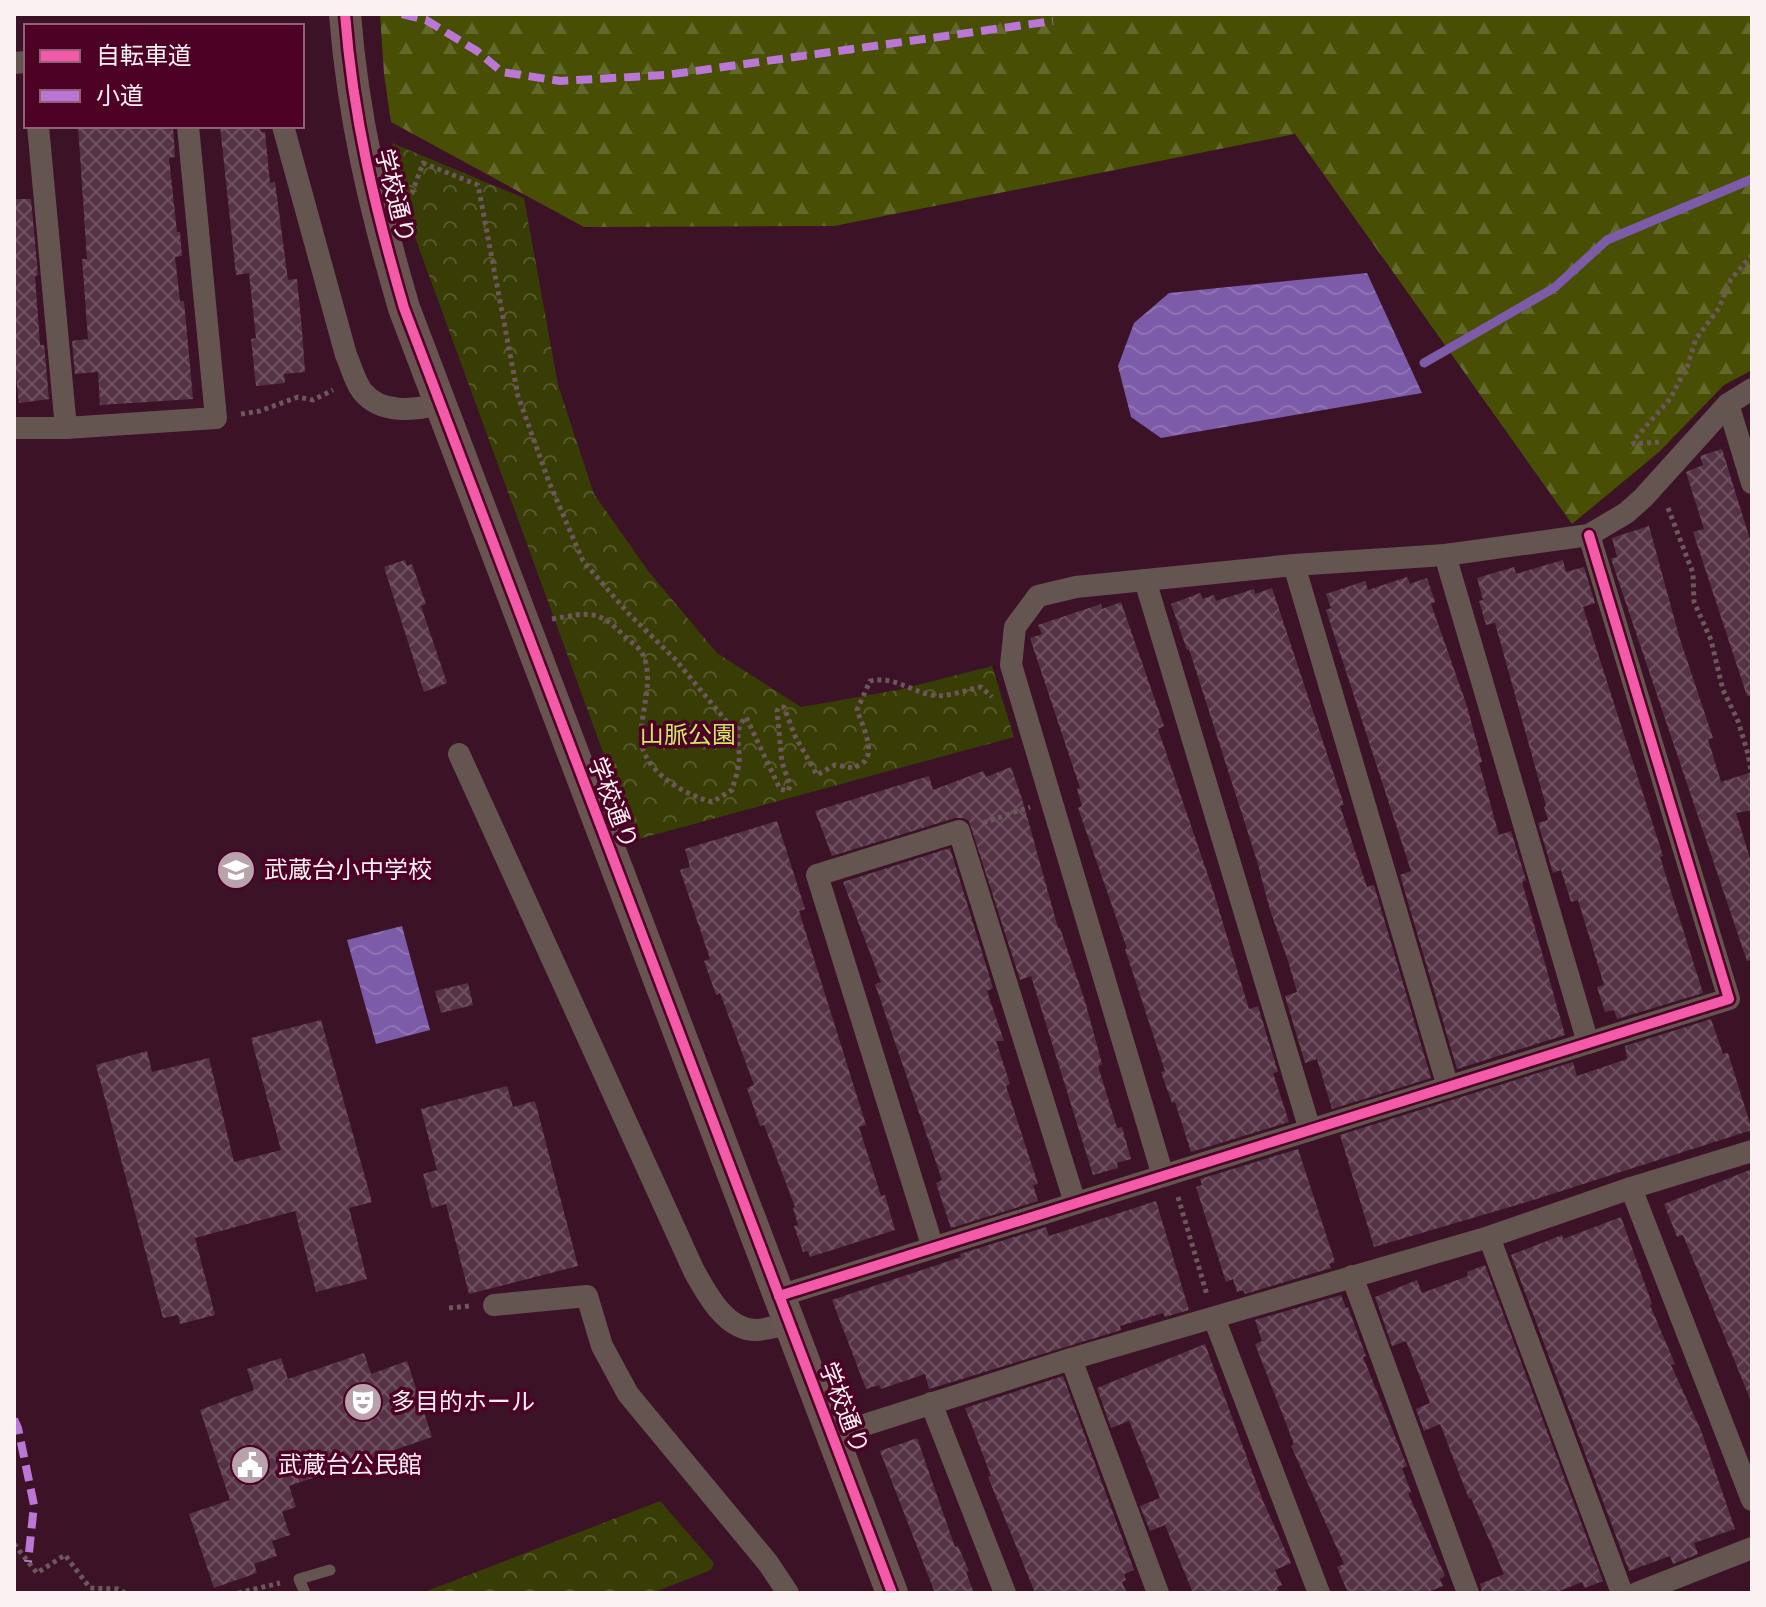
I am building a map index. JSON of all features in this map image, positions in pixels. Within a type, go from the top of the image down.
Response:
[{"type":"street","name":"学校通り","points":[[345,14],[360,140],[377,216],[404,308],[892,1593]]},
{"type":"street","points":[[38,128],[66,428]]},
{"type":"street","points":[[14,428],[66,428],[216,418],[188,128]]},
{"type":"street","points":[[284,128],[346,355],[362,391],[401,411],[440,404]]},
{"type":"street","points":[[1167,1175],[1011,665],[1015,627],[1038,596],[1076,587],[1294,565],[1445,555],[1589,535],[1626,513],[1659,484],[1728,404],[1752,389]]},
{"type":"street","points":[[1728,404],[1752,483]]},
{"type":"street","points":[[459,754],[694,1271],[714,1305],[740,1327],[756,1330],[784,1310],[933,1248],[1729,999],[1589,535]]},
{"type":"street","points":[[1445,555],[1588,1043]]},
{"type":"street","points":[[1294,565],[1448,1087]]},
{"type":"street","points":[[1145,580],[1310,1130]]},
{"type":"street","points":[[933,1248],[817,875],[959,831],[1075,1203]]},
{"type":"street","points":[[833,1435],[1071,1359],[1489,1237],[1631,1188],[1752,1151]]},
{"type":"street","points":[[1631,1188],[1752,1500]]},
{"type":"street","points":[[1489,1237],[1622,1593]]},
{"type":"street","points":[[1352,1276],[1468,1593]]},
{"type":"street","points":[[494,1305],[587,1296],[602,1346],[628,1394],[768,1563],[786,1593]]},
{"type":"street","points":[[1214,1318],[1319,1593]]},
{"type":"street","points":[[1071,1359],[1158,1593]]},
{"type":"street","points":[[931,1403],[1005,1593]]},
{"type":"street","points":[[1637,1593],[1752,1548]]},
{"type":"lane","points":[[305,1593],[299,1579],[330,1570]]},
{"type":"path","points":[[412,193],[423,163],[478,185],[518,396],[549,482],[583,561],[628,613],[675,659],[737,734]]},
{"type":"path","points":[[1668,445],[1665,441],[1634,444],[1633,441],[1670,399],[1687,367],[1696,339],[1719,308],[1731,279],[1752,255]]},
{"type":"path","points":[[216,418],[260,411],[298,397],[313,400],[332,390],[362,391]]},
{"type":"path","points":[[1659,484],[1693,573],[1694,602],[1711,640],[1723,690],[1738,721],[1752,776]]},
{"type":"path","points":[[525,631],[548,620],[583,613],[609,619],[642,653],[648,686],[642,740],[644,753],[668,783],[694,797],[712,802],[732,790],[739,764],[737,734],[739,724],[746,717],[780,789],[788,791],[790,786],[782,762],[779,737],[779,707],[784,707],[795,736],[817,775],[835,765],[854,768],[865,761],[867,741],[857,710],[870,681],[882,678],[943,696],[981,687],[991,694],[995,705]]},
{"type":"path","points":[[959,831],[1050,800]]},
{"type":"path","points":[[1167,1175],[1214,1318]]},
{"type":"path","points":[[14,1544],[37,1573],[65,1555],[90,1588],[118,1589],[125,1593]]},
{"type":"path","points":[[238,1593],[299,1579]]},
{"type":"green space","points":[[380,14],[1752,14],[1752,370],[1724,385],[1659,452],[1572,524],[1295,134],[834,226],[584,227],[391,122]]},
{"type":"green space","name":"山脈公園","points":[[392,143],[524,198],[558,385],[594,494],[649,572],[717,653],[801,707],[898,690],[992,666],[1014,737],[635,840],[416,240]]},
{"type":"green space","points":[[660,1501],[714,1563],[711,1570],[652,1593],[422,1593]]},
{"type":"water","points":[[1367,273],[1422,393],[1161,438],[1131,417],[1118,366],[1134,323],[1169,293]]},
{"type":"water","points":[[402,926],[430,1030],[376,1044],[347,940]]},
{"type":"building","points":[[78,128],[173,128],[175,157],[169,158],[182,256],[175,257],[180,301],[184,301],[193,399],[100,405],[98,372],[75,374],[72,341],[88,339],[82,259],[87,259]]},
{"type":"building","points":[[220,128],[260,128],[261,132],[265,132],[270,183],[275,182],[288,280],[297,279],[305,372],[284,374],[285,383],[256,386],[251,339],[256,338],[249,273],[236,275]]},
{"type":"building","points":[[14,199],[31,199],[40,345],[44,345],[49,399],[19,403],[14,361]]},
{"type":"building","points":[[1722,449],[1752,546],[1752,696],[1747,696],[1693,532],[1704,529],[1686,472],[1703,465],[1700,456]]},
{"type":"building","points":[[1649,526],[1679,636],[1713,738],[1708,739],[1721,782],[1752,772],[1752,810],[1736,813],[1752,865],[1752,960],[1747,961],[1611,559],[1617,557],[1612,538]]},
{"type":"building","points":[[405,560],[407,566],[412,564],[426,604],[421,606],[447,683],[424,692],[384,567]]},
{"type":"building","points":[[1563,560],[1566,572],[1584,567],[1595,603],[1583,607],[1663,856],[1660,857],[1703,993],[1617,1019],[1614,1010],[1605,1012],[1597,987],[1604,985],[1578,900],[1571,902],[1561,870],[1553,873],[1538,823],[1548,820],[1546,806],[1495,623],[1486,625],[1479,601],[1483,600],[1477,578],[1514,567],[1516,574]]},
{"type":"building","points":[[1407,577],[1410,584],[1427,578],[1435,602],[1431,604],[1467,706],[1499,835],[1511,831],[1526,880],[1522,882],[1565,1035],[1457,1069],[1400,875],[1411,871],[1326,610],[1331,608],[1326,594],[1365,581],[1368,590]]},
{"type":"building","points":[[1272,588],[1344,805],[1340,806],[1367,887],[1374,885],[1431,1078],[1332,1109],[1317,1059],[1305,1063],[1285,996],[1297,992],[1288,961],[1189,649],[1171,604],[1200,593],[1203,599],[1214,595],[1216,601],[1254,589],[1255,594]]},
{"type":"building","points":[[1121,602],[1164,726],[1158,729],[1213,890],[1249,1009],[1258,1006],[1278,1072],[1273,1073],[1289,1122],[1191,1152],[1175,1102],[1172,1103],[1161,1072],[1165,1071],[1127,949],[1078,808],[1082,806],[1077,789],[1080,788],[1030,638],[1042,634],[1038,625],[1101,604],[1102,609]]},
{"type":"building","points":[[1011,767],[1058,928],[1085,1001],[1102,1064],[1098,1066],[1117,1128],[1122,1127],[1131,1159],[1117,1163],[1118,1168],[1093,1175],[1031,976],[1020,980],[969,821],[955,818],[832,856],[815,811],[929,776],[933,790],[983,771],[986,777]]},
{"type":"building","points":[[777,821],[805,909],[799,911],[866,1125],[859,1127],[895,1230],[810,1257],[808,1251],[803,1252],[794,1226],[798,1225],[795,1207],[747,1088],[754,1085],[720,993],[716,995],[704,961],[710,959],[680,870],[690,867],[685,849]]},
{"type":"building","points":[[950,848],[993,988],[987,991],[1004,1041],[996,1041],[1010,1084],[1006,1086],[1038,1184],[1033,1185],[1038,1201],[951,1228],[936,1183],[942,1180],[875,984],[881,982],[843,882]]},
{"type":"building","points":[[468,983],[473,1005],[441,1013],[435,991]]},
{"type":"building","points":[[1711,1019],[1723,1054],[1728,1053],[1752,1130],[1374,1247],[1340,1135],[1573,1062],[1577,1076],[1627,1059],[1625,1046]]},
{"type":"building","points":[[321,1020],[372,1202],[349,1208],[367,1279],[316,1292],[295,1211],[195,1238],[215,1315],[180,1324],[178,1315],[163,1318],[96,1065],[147,1051],[152,1072],[209,1058],[234,1162],[281,1150],[251,1038]]},
{"type":"building","points":[[507,1086],[513,1107],[535,1101],[578,1266],[469,1294],[446,1204],[432,1208],[423,1174],[437,1170],[421,1109]]},
{"type":"building","points":[[1298,1149],[1335,1262],[1329,1264],[1331,1268],[1245,1294],[1243,1290],[1237,1292],[1233,1279],[1226,1282],[1196,1187],[1202,1185],[1200,1179]]},
{"type":"building","points":[[1752,1169],[1751,1401],[1683,1235],[1677,1237],[1664,1204]]},
{"type":"building","points":[[1156,1201],[1189,1310],[1165,1317],[1163,1313],[1120,1326],[1121,1330],[929,1389],[925,1374],[881,1389],[879,1385],[866,1389],[832,1300],[1046,1227],[1049,1236]]},
{"type":"building","points":[[1621,1217],[1650,1305],[1675,1364],[1671,1365],[1702,1433],[1735,1529],[1694,1543],[1698,1554],[1673,1564],[1670,1556],[1629,1571],[1511,1255]]},
{"type":"building","points":[[1485,1265],[1603,1581],[1585,1588],[1582,1582],[1554,1593],[1482,1593],[1480,1584],[1504,1574],[1469,1499],[1440,1424],[1424,1431],[1416,1409],[1430,1403],[1406,1341],[1392,1346],[1375,1297],[1417,1280],[1422,1293],[1468,1276],[1467,1272]]},
{"type":"building","points":[[1341,1295],[1407,1466],[1402,1468],[1411,1492],[1408,1493],[1445,1576],[1440,1579],[1443,1586],[1425,1593],[1348,1593],[1337,1567],[1344,1564],[1291,1446],[1294,1444],[1255,1344],[1262,1341],[1255,1320]]},
{"type":"building","points":[[1205,1344],[1263,1501],[1291,1563],[1275,1570],[1282,1585],[1277,1587],[1279,1593],[1193,1593],[1165,1525],[1150,1531],[1140,1506],[1160,1498],[1129,1421],[1111,1428],[1097,1388]]},
{"type":"building","points":[[364,1353],[371,1374],[407,1361],[432,1437],[289,1486],[296,1507],[282,1512],[290,1535],[272,1541],[277,1556],[254,1564],[257,1573],[214,1588],[189,1514],[230,1500],[200,1410],[254,1390],[247,1369],[281,1358],[288,1379]]},
{"type":"building","points":[[1063,1376],[1134,1570],[1124,1574],[1126,1580],[1122,1582],[1127,1593],[1035,1593],[988,1477],[991,1476],[965,1408]]},
{"type":"building","points":[[917,1438],[955,1547],[958,1546],[969,1571],[966,1572],[974,1593],[935,1593],[880,1451]]},
{"type":"waterway","points":[[1424,363],[1554,288],[1607,240],[1752,179]]},
{"type":"marked path","points":[[402,14],[426,20],[477,51],[502,72],[560,81],[666,75],[1053,21]]},
{"type":"marked path","points":[[14,1419],[34,1505],[28,1562]]},
{"type":"cycle path","points":[[345,14],[367,163],[404,308],[892,1593]]},
{"type":"cycle path","points":[[779,1296],[1729,999],[1589,535]]},
{"type":"place","name":"武蔵台小中学校","points":[[236,870]]},
{"type":"place","name":"多目的ホール","points":[[363,1402]]},
{"type":"place","name":"武蔵台公民館","points":[[250,1465]]}]
